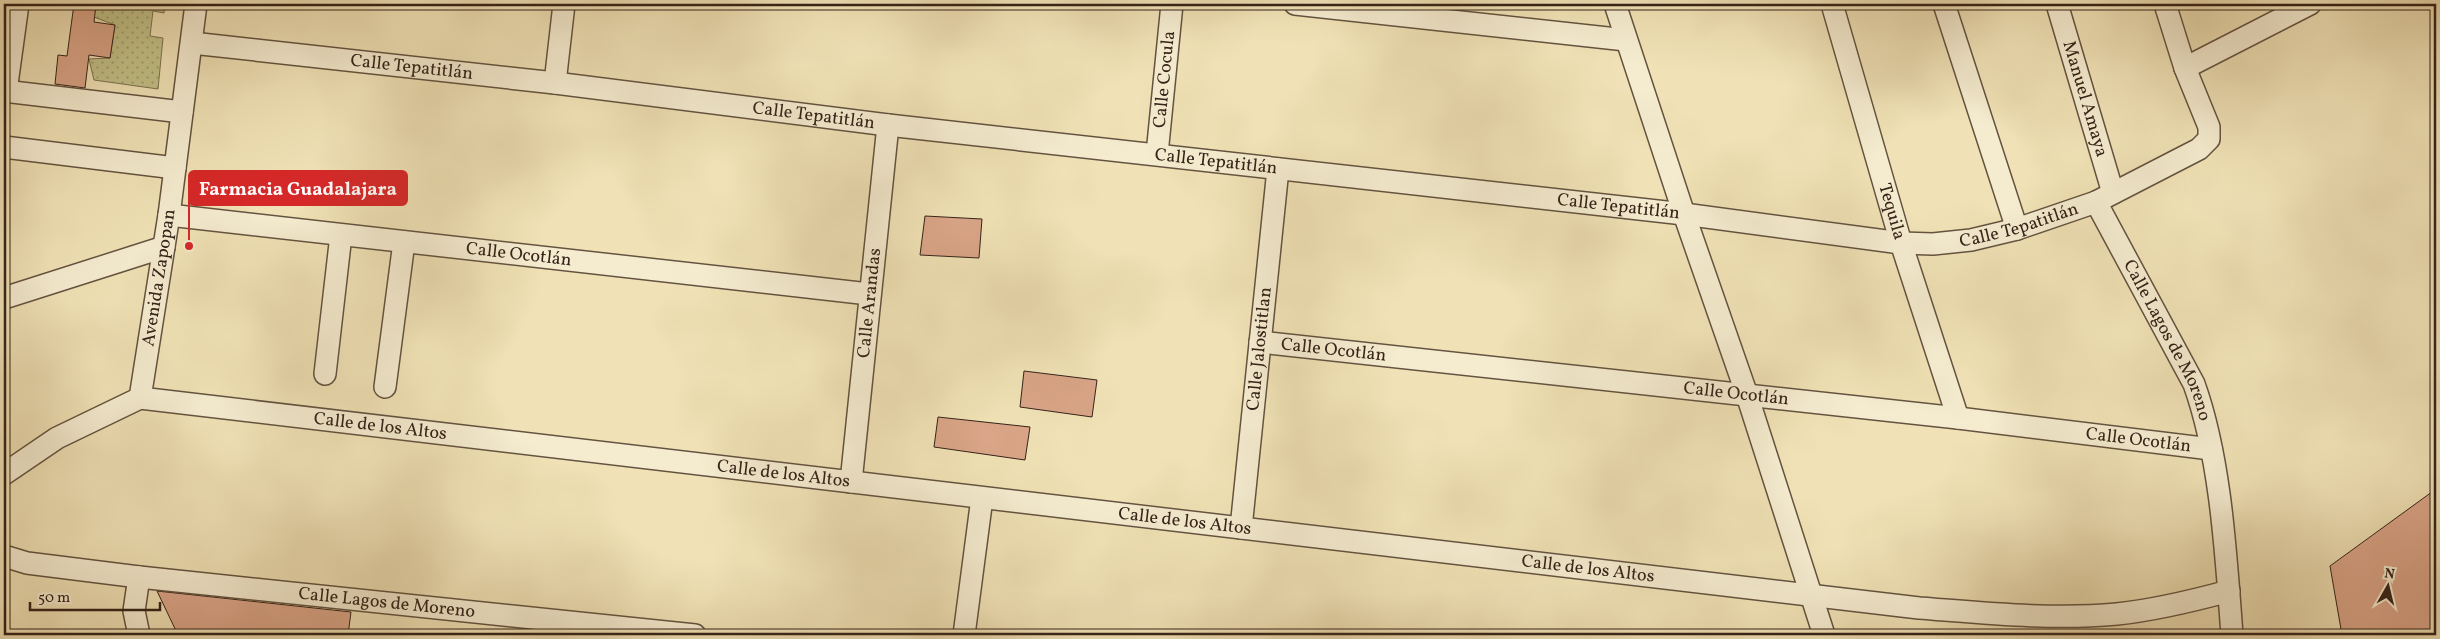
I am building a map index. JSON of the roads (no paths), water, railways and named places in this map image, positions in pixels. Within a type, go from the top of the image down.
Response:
[{"type":"street","points":[[18,4],[5,91],[182,112]]},
{"type":"street","name":"Avenida Zapopan","points":[[140,398],[169,215],[196,4]]},
{"type":"street","points":[[555,83],[564,4]]},
{"type":"street","name":"Calle Cocula","points":[[1157,154],[1172,4]]},
{"type":"street","points":[[1295,4],[1626,40]]},
{"type":"street","points":[[1615,4],[1684,214],[1747,395],[1824,635]]},
{"type":"street","name":"Tequila","points":[[1832,4],[1901,243],[1958,418]]},
{"type":"street","points":[[1944,4],[2017,229]]},
{"type":"street","name":"Manuel Amaya","points":[[2057,4],[2105,198]]},
{"type":"street","points":[[2165,4],[2185,68],[2310,4]]},
{"type":"street","name":"Calle Tepatitlán","points":[[192,42],[555,83],[888,125],[1684,214],[1901,243],[1933,244],[1971,240],[2017,229],[2105,198],[2199,149],[2209,139],[2209,127],[2185,68]]},
{"type":"street","name":"Calle Arandas","points":[[851,482],[888,125]]},
{"type":"street","points":[[4,147],[175,168]]},
{"type":"street","name":"Calle Jalostitlan","points":[[1241,528],[1278,169]]},
{"type":"street","name":"Calle Lagos de Moreno","points":[[2105,198],[2194,384],[2205,416],[2225,546],[2232,635]]},
{"type":"street","name":"Calle Ocotlán","points":[[169,215],[869,294]]},
{"type":"street","points":[[325,374],[341,235]]},
{"type":"street","points":[[384,387],[404,242]]},
{"type":"street","points":[[4,298],[164,247]]},
{"type":"street","name":"Calle Ocotlán","points":[[1260,342],[1958,418],[2211,450]]},
{"type":"street","points":[[4,474],[57,438],[140,398]]},
{"type":"street","name":"Calle de los Altos","points":[[140,398],[1811,596],[2002,614],[2053,616],[2115,614],[2188,602],[2229,591]]},
{"type":"street","points":[[964,635],[982,498]]},
{"type":"street","points":[[4,556],[27,563],[139,577],[134,611],[139,635]]},
{"type":"street","name":"Calle Lagos de Moreno","points":[[139,577],[695,635]]},
{"type":"place","name":"Farmacia Guadalajara","points":[[189,246]]}]
